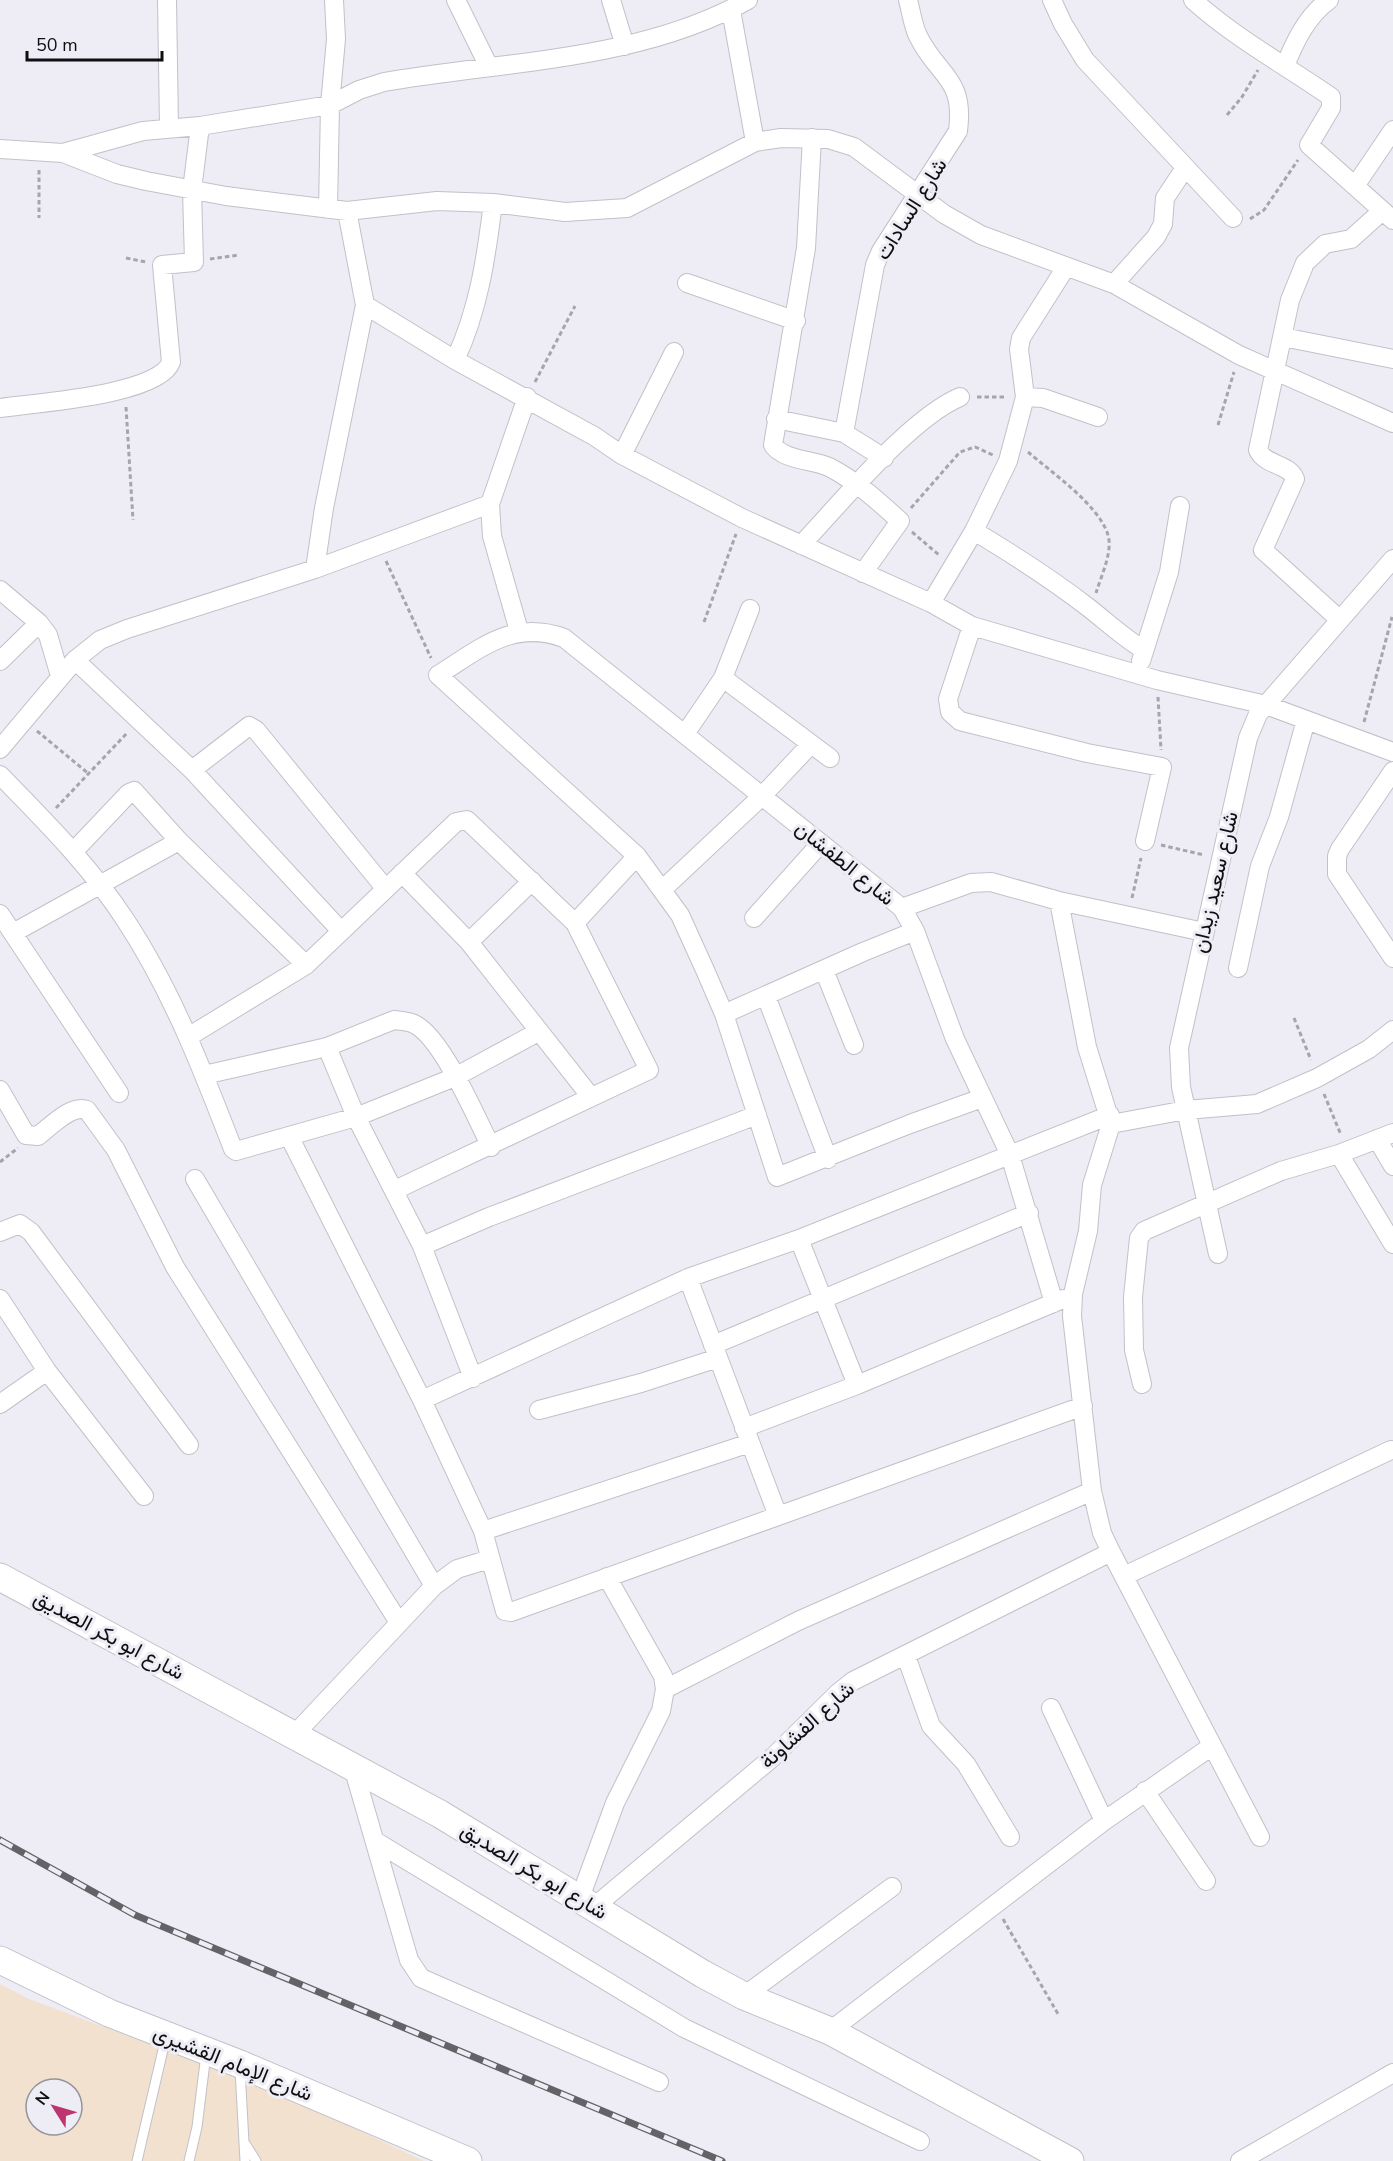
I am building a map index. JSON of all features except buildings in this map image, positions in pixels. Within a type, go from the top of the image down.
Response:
[{"type":"street","points":[[167,0],[169,127]]},
{"type":"street","points":[[328,209],[330,105],[336,39],[334,0]]},
{"type":"street","points":[[456,0],[489,67]]},
{"type":"street","points":[[611,0],[625,46]]},
{"type":"street","points":[[63,153],[143,131],[200,126],[330,105],[359,90],[384,82],[625,46],[730,10],[748,0]]},
{"type":"street","name":"شارع السادات","points":[[844,433],[875,265],[881,251],[958,131],[961,109],[956,89],[918,36],[908,0]]},
{"type":"street","points":[[1052,0],[1063,24],[1085,60],[1233,218]]},
{"type":"street","points":[[1193,0],[1215,19],[1333,101],[1310,145],[1387,216],[1351,239],[1325,244],[1305,263],[1290,300],[1284,337],[1258,450],[1264,459],[1293,473],[1295,479],[1263,550],[1340,620]]},
{"type":"street","points":[[1285,66],[1295,40],[1329,0]]},
{"type":"street","points":[[730,10],[755,142]]},
{"type":"street","points":[[0,408],[124,390],[151,381],[164,374],[169,367],[171,362],[162,265],[194,262],[192,190],[200,126]]},
{"type":"street","points":[[1355,186],[1393,130]]},
{"type":"street","points":[[0,149],[63,153],[117,174],[192,190],[328,209],[347,211],[437,201],[493,203],[565,212],[627,208],[755,142],[781,138],[828,138],[854,147],[944,214],[981,236],[1114,284],[1239,355],[1393,423]]},
{"type":"street","points":[[812,138],[806,248],[796,321],[773,445],[785,454],[826,466],[859,484],[900,521],[863,573]]},
{"type":"street","points":[[1114,284],[1156,237],[1163,224],[1165,198],[1185,168]]},
{"type":"street","points":[[455,360],[473,316],[483,279],[493,203]]},
{"type":"street","points":[[315,569],[324,508],[365,305],[347,211]]},
{"type":"street","points":[[931,603],[974,531],[1008,461],[1025,397],[1019,349],[1021,338],[1066,267]]},
{"type":"street","points":[[687,283],[796,321]]},
{"type":"street","points":[[365,305],[455,360],[527,397],[622,455],[742,518],[931,603],[972,626],[1157,680],[1266,705],[1358,741],[1393,752]]},
{"type":"street","points":[[1284,337],[1393,359]]},
{"type":"street","points":[[622,455],[636,423],[675,352]]},
{"type":"street","points":[[519,631],[492,536],[490,504],[527,397]]},
{"type":"street","points":[[801,545],[884,458],[930,415],[960,397]]},
{"type":"street","points":[[1025,397],[1042,398],[1098,417]]},
{"type":"street","points":[[776,419],[844,433],[884,458]]},
{"type":"street","points":[[0,749],[22,719],[60,676],[75,660],[100,640],[127,629],[315,569],[490,504]]},
{"type":"street","points":[[1138,674],[1169,572],[1180,506]]},
{"type":"street","points":[[974,531],[1029,564],[1091,609],[1119,634],[1144,650]]},
{"type":"street","name":"شارع سعيد زيدان","points":[[1218,1254],[1205,1204],[1186,1110],[1179,1067],[1179,1048],[1220,859],[1252,726],[1266,705],[1393,559]]},
{"type":"street","points":[[0,590],[39,623],[48,635],[60,676]]},
{"type":"street","points":[[685,734],[723,678],[750,609]]},
{"type":"street","points":[[0,661],[39,623]]},
{"type":"street","points":[[972,626],[948,699],[947,705],[954,718],[1087,753],[1162,767],[1145,841]]},
{"type":"street","name":"شارع الطفشان","points":[[438,675],[499,638],[519,631],[550,633],[564,638],[902,908],[915,931],[955,1040],[1010,1155],[1054,1303]]},
{"type":"street","points":[[75,660],[192,770],[341,931]]},
{"type":"street","points":[[438,675],[637,856],[663,889],[680,915],[724,1014],[777,1177],[982,1098]]},
{"type":"street","points":[[723,678],[830,758]]},
{"type":"street","points":[[1238,968],[1260,866],[1279,817],[1306,720]]},
{"type":"street","points":[[192,770],[249,726],[256,730],[385,888]]},
{"type":"street","points":[[663,889],[762,796],[811,744]]},
{"type":"street","points":[[1393,771],[1340,849],[1336,864],[1337,874],[1393,958]]},
{"type":"street","points":[[0,775],[73,852],[126,920],[150,961],[188,1037],[233,1149],[243,1150],[356,1117],[455,1077],[538,1032]]},
{"type":"street","points":[[73,852],[129,793],[134,792],[180,841],[306,965]]},
{"type":"street","points":[[188,1037],[306,965],[456,822],[467,820],[574,923],[650,1066],[646,1072],[395,1190]]},
{"type":"street","points":[[13,933],[180,841]]},
{"type":"street","points":[[754,918],[821,843]]},
{"type":"street","points":[[574,923],[637,856]]},
{"type":"street","points":[[402,873],[469,942],[591,1097]]},
{"type":"street","points":[[469,942],[532,881]]},
{"type":"street","points":[[902,908],[979,882],[991,882],[1059,901],[1204,932]]},
{"type":"street","points":[[1059,901],[1087,1047],[1110,1119],[1095,1173],[1088,1231],[1073,1294],[1072,1316],[1092,1491],[1102,1533],[1111,1552],[1260,1837]]},
{"type":"street","points":[[0,914],[119,1093]]},
{"type":"street","points":[[724,1014],[915,931]]},
{"type":"street","points":[[824,970],[854,1045]]},
{"type":"street","points":[[766,996],[828,1159]]},
{"type":"street","points":[[204,1075],[327,1047],[394,1020],[404,1021],[417,1025],[428,1035],[455,1077],[491,1146]]},
{"type":"street","points":[[422,1400],[688,1278],[799,1239],[1010,1155],[1110,1119],[1257,1104],[1317,1078],[1370,1049],[1393,1030]]},
{"type":"street","points":[[327,1047],[356,1117],[422,1246],[473,1378]]},
{"type":"street","points":[[0,1090],[27,1136],[31,1138],[38,1136],[74,1110],[81,1108],[87,1110],[123,1163],[175,1268],[398,1621]]},
{"type":"street","points":[[422,1246],[489,1217],[757,1115]]},
{"type":"street","points":[[289,1136],[422,1400],[483,1531],[502,1607],[511,1612],[1083,1406]]},
{"type":"street","points":[[1142,1384],[1134,1350],[1133,1307],[1139,1238],[1150,1226],[1281,1170],[1343,1153],[1385,1136],[1393,1166]]},
{"type":"street","points":[[1343,1153],[1393,1244]]},
{"type":"street","points":[[195,1179],[434,1586]]},
{"type":"street","points":[[539,1410],[641,1383],[715,1352],[823,1301],[1029,1213]]},
{"type":"street","points":[[0,1232],[20,1224],[31,1232],[189,1445]]},
{"type":"street","points":[[799,1239],[857,1385]]},
{"type":"street","points":[[688,1278],[778,1516]]},
{"type":"street","points":[[483,1531],[747,1436],[857,1385],[1073,1294]]},
{"type":"street","points":[[0,1299],[47,1371],[144,1496]]},
{"type":"street","points":[[0,1404],[47,1371]]},
{"type":"street","points":[[1124,1576],[1391,1450]]},
{"type":"street","points":[[665,1689],[798,1621],[1092,1491]]},
{"type":"street","name":"شارع الفشاونة","points":[[587,1902],[773,1757],[838,1692],[1111,1552]]},
{"type":"street","points":[[294,1735],[398,1621],[434,1586],[457,1569],[490,1559]]},
{"type":"street","name":"شارع ابو بكر الصديق","points":[[0,1576],[440,1814],[662,1950],[744,1996],[830,2031],[1070,2161]]},
{"type":"street","points":[[587,1902],[615,1803],[661,1711],[665,1689],[663,1676],[607,1577]]},
{"type":"street","points":[[906,1656],[931,1726],[966,1764],[1010,1838]]},
{"type":"street","points":[[1051,1708],[1104,1821]]},
{"type":"street","points":[[830,2031],[1104,1821],[1212,1746]]},
{"type":"street","points":[[353,1767],[409,1960],[420,1978],[659,2082]]},
{"type":"street","points":[[1145,1791],[1206,1881]]},
{"type":"street","points":[[375,1841],[684,2028],[920,2141]]},
{"type":"street","points":[[744,1996],[892,1887]]},
{"type":"street","name":"شارع الإمام القشيرى","points":[[0,1960],[109,2013],[207,2050],[468,2161]]},
{"type":"street","points":[[1240,2161],[1393,2073]]},
{"type":"lane","points":[[137,2161],[166,2035]]},
{"type":"lane","points":[[189,2161],[197,2127],[207,2050]]},
{"type":"lane","points":[[240,2064],[246,2145],[245,2161]]},
{"type":"lane","points":[[246,2145],[256,2161]]},
{"type":"path","points":[[1227,115],[1242,97],[1265,55]]},
{"type":"path","points":[[1233,218],[1247,219],[1264,210],[1310,145]]},
{"type":"path","points":[[39,150],[39,218]]},
{"type":"path","points":[[194,262],[239,255]]},
{"type":"path","points":[[527,397],[575,306]]},
{"type":"path","points":[[1218,425],[1239,355]]},
{"type":"path","points":[[124,390],[133,520]]},
{"type":"path","points":[[960,397],[1025,397]]},
{"type":"path","points":[[1012,439],[1098,515],[1108,536],[1108,551],[1091,609]]},
{"type":"path","points":[[952,566],[900,521],[967,448],[975,447],[1008,461]]},
{"type":"path","points":[[704,622],[742,518]]},
{"type":"path","points":[[379,545],[438,675]]},
{"type":"path","points":[[1358,741],[1374,692],[1392,617]]},
{"type":"path","points":[[1157,680],[1162,767]]},
{"type":"path","points":[[22,719],[89,774]]},
{"type":"path","points":[[44,820],[140,719]]},
{"type":"path","points":[[1128,915],[1145,841],[1220,859]]},
{"type":"path","points":[[1294,1018],[1343,1153]]},
{"type":"path","points":[[996,1904],[1010,1934],[1058,2014]]},
{"type":"shaded area","points":[[0,1984],[29,1999],[273,2090],[424,2161],[0,2161]]},
{"type":"railway","points":[[0,1840],[135,1915],[722,2161]]}]
